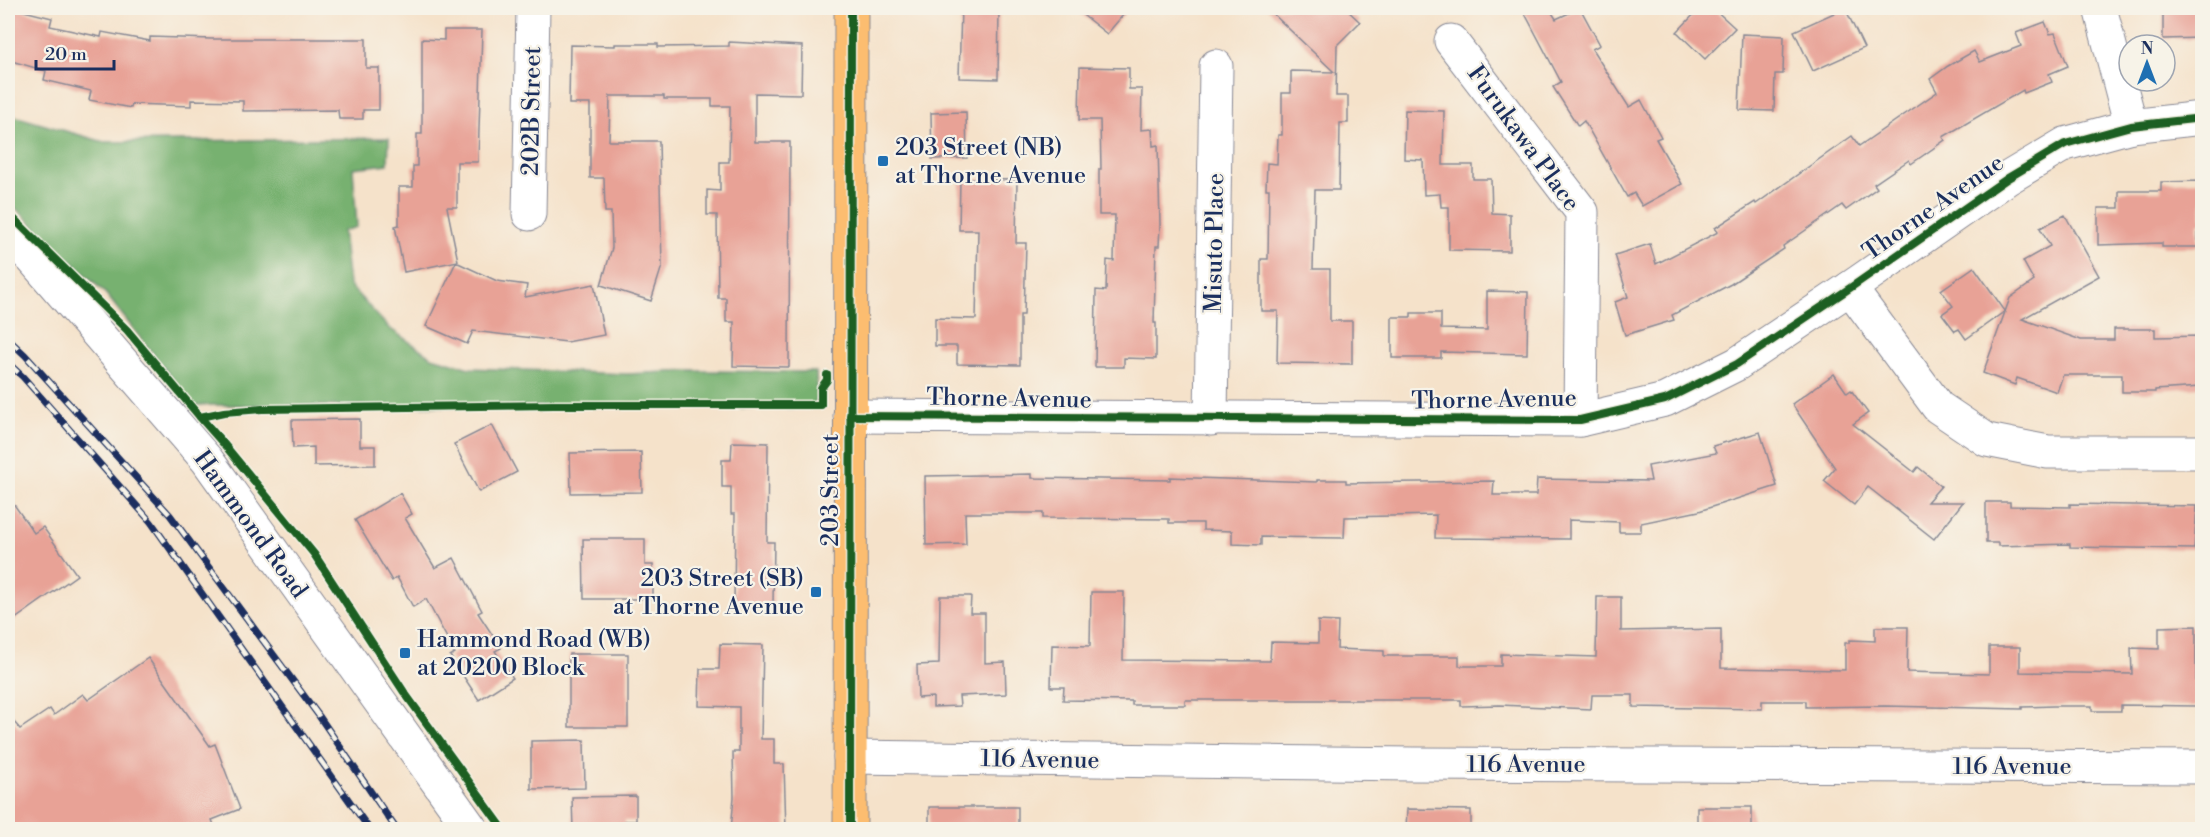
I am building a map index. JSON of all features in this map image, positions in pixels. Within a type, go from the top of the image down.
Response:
[{"type":"main road","name":"203 Street","points":[[850,8],[850,830]]},
{"type":"street","name":"202B Street","points":[[529,214],[533,8]]},
{"type":"street","points":[[2100,8],[2131,126]]},
{"type":"street","name":"Furukawa Place","points":[[1451,41],[1582,212],[1580,420]]},
{"type":"street","name":"Misuto Place","points":[[1210,419],[1216,66]]},
{"type":"street","name":"Thorne Avenue","points":[[850,416],[1580,420],[1665,400],[1737,364],[2008,178],[2065,144],[2131,126],[2202,117]]},
{"type":"street","name":"Hammond Road","points":[[8,236],[31,257],[207,460],[472,830]]},
{"type":"street","points":[[1850,288],[1938,406],[1987,440],[2048,452],[2202,452]]},
{"type":"street","name":"116 Avenue","points":[[850,757],[1425,764],[2202,767]]},
{"type":"green space","points":[[8,111],[14,116],[104,142],[389,138],[388,164],[353,168],[357,227],[343,231],[349,285],[389,328],[432,357],[469,368],[627,374],[688,371],[816,372],[817,399],[813,406],[806,408],[193,405],[106,294],[8,201]]},
{"type":"building","points":[[12,8],[52,18],[50,26],[101,37],[102,32],[150,41],[150,37],[366,39],[366,68],[379,68],[379,110],[363,110],[363,119],[339,119],[338,110],[243,111],[243,101],[191,100],[191,106],[132,104],[131,108],[89,100],[91,91],[44,80],[46,71],[8,60],[8,24]]},
{"type":"building","points":[[961,8],[999,8],[998,79],[959,78]]},
{"type":"building","points":[[1074,8],[1129,8],[1107,34]]},
{"type":"building","points":[[1267,8],[1345,8],[1360,22],[1337,45],[1336,96],[1348,96],[1348,123],[1340,123],[1339,190],[1315,190],[1313,269],[1330,269],[1330,321],[1352,321],[1352,364],[1277,363],[1278,311],[1261,311],[1261,259],[1268,259],[1267,163],[1277,164],[1278,135],[1282,135],[1282,93],[1291,93],[1291,71],[1334,72]]},
{"type":"building","points":[[1522,8],[1549,8],[1556,19],[1580,8],[1600,45],[1592,49],[1629,107],[1641,100],[1661,137],[1656,139],[1682,184],[1642,206],[1634,193],[1627,197],[1584,121],[1578,126],[1553,87],[1561,82]]},
{"type":"building","points":[[1700,8],[1713,8],[1735,28],[1705,59],[1677,32]]},
{"type":"building","points":[[1845,8],[1864,48],[1813,71],[1794,31]]},
{"type":"building","points":[[2163,8],[2202,8],[2202,38],[2177,39],[2177,33],[2163,33]]},
{"type":"building","points":[[2045,22],[2050,34],[2055,33],[2068,66],[2049,74],[2052,82],[2024,93],[2023,90],[1943,137],[1945,140],[1911,164],[1909,160],[1874,184],[1877,188],[1846,210],[1842,205],[1783,246],[1784,249],[1731,284],[1672,315],[1674,320],[1625,335],[1615,302],[1628,297],[1615,255],[1650,244],[1656,264],[1718,232],[1715,228],[1755,202],[1756,204],[1852,136],[1859,146],[1937,92],[1930,79],[1948,66],[1974,51],[1980,62],[2021,46],[2016,33]]},
{"type":"building","points":[[444,30],[482,30],[478,162],[457,162],[457,207],[447,207],[458,261],[404,272],[395,226],[399,225],[399,187],[413,187],[413,166],[417,166],[417,134],[422,134],[422,39],[444,40]]},
{"type":"building","points":[[1742,34],[1784,36],[1783,74],[1775,74],[1774,111],[1739,110]]},
{"type":"building","points":[[729,42],[802,46],[801,94],[755,93],[755,142],[790,142],[789,367],[733,366],[734,322],[726,322],[726,298],[718,298],[717,215],[707,215],[707,190],[720,191],[720,162],[729,162],[730,106],[712,106],[712,99],[610,96],[609,141],[659,141],[662,266],[651,301],[601,285],[612,248],[611,212],[605,212],[604,178],[590,178],[590,104],[569,104],[570,45],[729,46]]},
{"type":"building","points":[[1080,67],[1129,68],[1129,89],[1142,89],[1141,130],[1152,129],[1153,146],[1158,145],[1160,225],[1159,246],[1156,246],[1154,323],[1156,323],[1156,359],[1124,358],[1124,367],[1095,367],[1096,290],[1106,291],[1107,260],[1114,261],[1115,215],[1099,215],[1100,120],[1079,120]]},
{"type":"building","points":[[1405,110],[1444,111],[1443,165],[1473,165],[1473,179],[1491,179],[1492,213],[1510,214],[1510,251],[1449,250],[1449,207],[1441,207],[1440,194],[1424,195],[1423,160],[1404,159]]},
{"type":"building","points":[[966,112],[967,158],[932,159],[931,113]]},
{"type":"building","points":[[960,179],[1017,180],[1016,243],[1026,243],[1024,315],[1020,315],[1020,365],[957,364],[957,346],[935,346],[935,318],[976,319],[978,230],[959,230]]},
{"type":"building","points":[[2202,181],[2202,223],[2198,223],[2198,247],[2162,247],[2162,243],[2098,245],[2098,208],[2119,208],[2119,191],[2161,191],[2161,182]]},
{"type":"building","points":[[2065,215],[2099,276],[2022,319],[2081,340],[2114,340],[2114,329],[2155,329],[2155,337],[2202,336],[2202,383],[2200,387],[2155,390],[2155,392],[2122,392],[2122,375],[2063,375],[2057,392],[2017,378],[2015,385],[1983,373],[2010,298],[2034,281],[2023,261],[2050,246],[2040,228]]},
{"type":"building","points":[[456,262],[497,281],[527,285],[525,297],[594,284],[604,335],[567,342],[473,331],[467,344],[426,326]]},
{"type":"building","points":[[1974,267],[2005,311],[1966,339],[1959,329],[1955,331],[1942,314],[1953,306],[1941,290]]},
{"type":"building","points":[[1487,291],[1528,292],[1527,354],[1441,352],[1441,358],[1392,358],[1392,317],[1411,317],[1411,313],[1441,313],[1441,329],[1487,330]]},
{"type":"building","points":[[1834,374],[1847,393],[1851,390],[1868,413],[1853,424],[1914,472],[1918,467],[1941,486],[1927,502],[1963,502],[1934,539],[1868,487],[1854,505],[1824,481],[1835,468],[1792,404]]},
{"type":"building","points":[[360,419],[360,446],[375,446],[375,465],[314,466],[314,447],[293,448],[292,420]]},
{"type":"building","points":[[492,425],[517,472],[479,492],[454,444]]},
{"type":"building","points":[[1760,432],[1777,486],[1699,511],[1641,523],[1641,532],[1619,532],[1619,522],[1569,520],[1569,539],[1435,538],[1436,515],[1345,517],[1344,538],[1261,537],[1261,545],[1232,544],[1232,531],[1203,530],[1203,523],[1169,523],[1169,519],[1043,518],[1043,513],[965,513],[966,544],[926,545],[925,476],[1032,474],[1032,478],[1170,480],[1170,477],[1317,482],[1317,480],[1346,480],[1346,483],[1494,481],[1493,495],[1536,495],[1537,479],[1651,481],[1648,466],[1716,453],[1713,446]]},
{"type":"building","points":[[732,442],[768,443],[767,542],[774,542],[773,604],[734,604],[735,514],[731,514],[731,487],[722,487],[722,460],[731,460]]},
{"type":"building","points":[[641,452],[642,492],[571,493],[570,453]]},
{"type":"building","points":[[400,493],[412,514],[405,518],[435,568],[454,558],[482,611],[478,613],[501,648],[495,651],[513,678],[479,700],[450,656],[455,653],[426,599],[413,607],[397,577],[392,581],[355,520]]},
{"type":"building","points":[[8,496],[34,533],[43,527],[77,575],[8,624]]},
{"type":"building","points":[[1986,502],[2010,502],[2010,506],[2070,507],[2070,504],[2197,506],[2194,549],[2070,547],[2070,544],[1998,546],[1998,543],[1986,543]]},
{"type":"building","points":[[583,539],[645,539],[645,565],[653,565],[653,599],[584,599]]},
{"type":"building","points":[[1091,592],[1124,592],[1123,660],[1270,661],[1271,642],[1318,643],[1318,621],[1338,622],[1337,649],[1384,651],[1384,656],[1459,656],[1459,666],[1501,666],[1501,654],[1596,657],[1597,597],[1621,597],[1621,631],[1721,629],[1721,668],[1845,670],[1845,643],[1849,643],[1849,640],[1875,641],[1875,627],[1908,627],[1907,672],[1989,674],[1989,647],[2020,647],[2020,672],[2132,674],[2131,648],[2159,649],[2159,627],[2196,626],[2196,706],[2121,705],[2121,711],[2092,711],[2092,706],[2022,707],[2022,709],[1806,707],[1806,701],[1762,701],[1762,709],[1633,707],[1633,695],[1592,695],[1591,709],[1500,705],[1461,706],[1461,700],[1185,700],[1185,705],[1132,705],[1132,701],[1063,700],[1064,687],[1051,687],[1052,645],[1090,646]]},
{"type":"building","points":[[940,596],[971,596],[970,613],[985,613],[985,663],[1005,662],[1006,694],[959,696],[960,706],[933,707],[933,697],[918,698],[917,665],[939,664]]},
{"type":"building","points":[[720,644],[763,645],[761,739],[774,739],[774,764],[784,764],[786,830],[731,830],[734,797],[733,752],[739,752],[739,707],[699,706],[700,669],[719,669]]},
{"type":"building","points":[[569,654],[628,654],[628,727],[569,727]]},
{"type":"building","points":[[148,658],[210,746],[215,744],[240,809],[212,820],[216,830],[8,830],[8,715],[20,729],[50,709],[54,715],[83,694],[88,700]]},
{"type":"building","points":[[584,740],[585,788],[531,789],[531,741]]},
{"type":"building","points":[[636,796],[636,821],[625,821],[625,830],[573,830],[572,797]]},
{"type":"building","points":[[929,807],[1018,807],[1018,830],[929,830]]},
{"type":"building","points":[[1697,807],[1752,807],[1752,830],[1697,830]]},
{"type":"building","points":[[1407,809],[1471,810],[1471,830],[1406,830]]},
{"type":"railway","points":[[8,339],[170,515],[319,716],[397,830]]},
{"type":"railway","points":[[8,363],[151,522],[370,830]]},
{"type":"cycle path","points":[[850,830],[851,8]]},
{"type":"cycle path","points":[[850,416],[1580,420],[1665,400],[1737,364],[2008,178],[2065,144],[2131,126],[2202,118]]},
{"type":"cycle path","points":[[8,213],[127,330],[200,417],[224,412],[262,409],[554,405],[821,405],[821,388],[827,380],[827,375]]},
{"type":"cycle path","points":[[200,417],[314,554],[404,692],[504,830]]},
{"type":"place","name":"203 Street (NB) at Thorne Avenue","points":[[883,161]]},
{"type":"place","name":"203 Street (SB) at Thorne Avenue","points":[[816,592]]},
{"type":"place","name":"Hammond Road (WB) at 20200 Block","points":[[405,653]]}]
